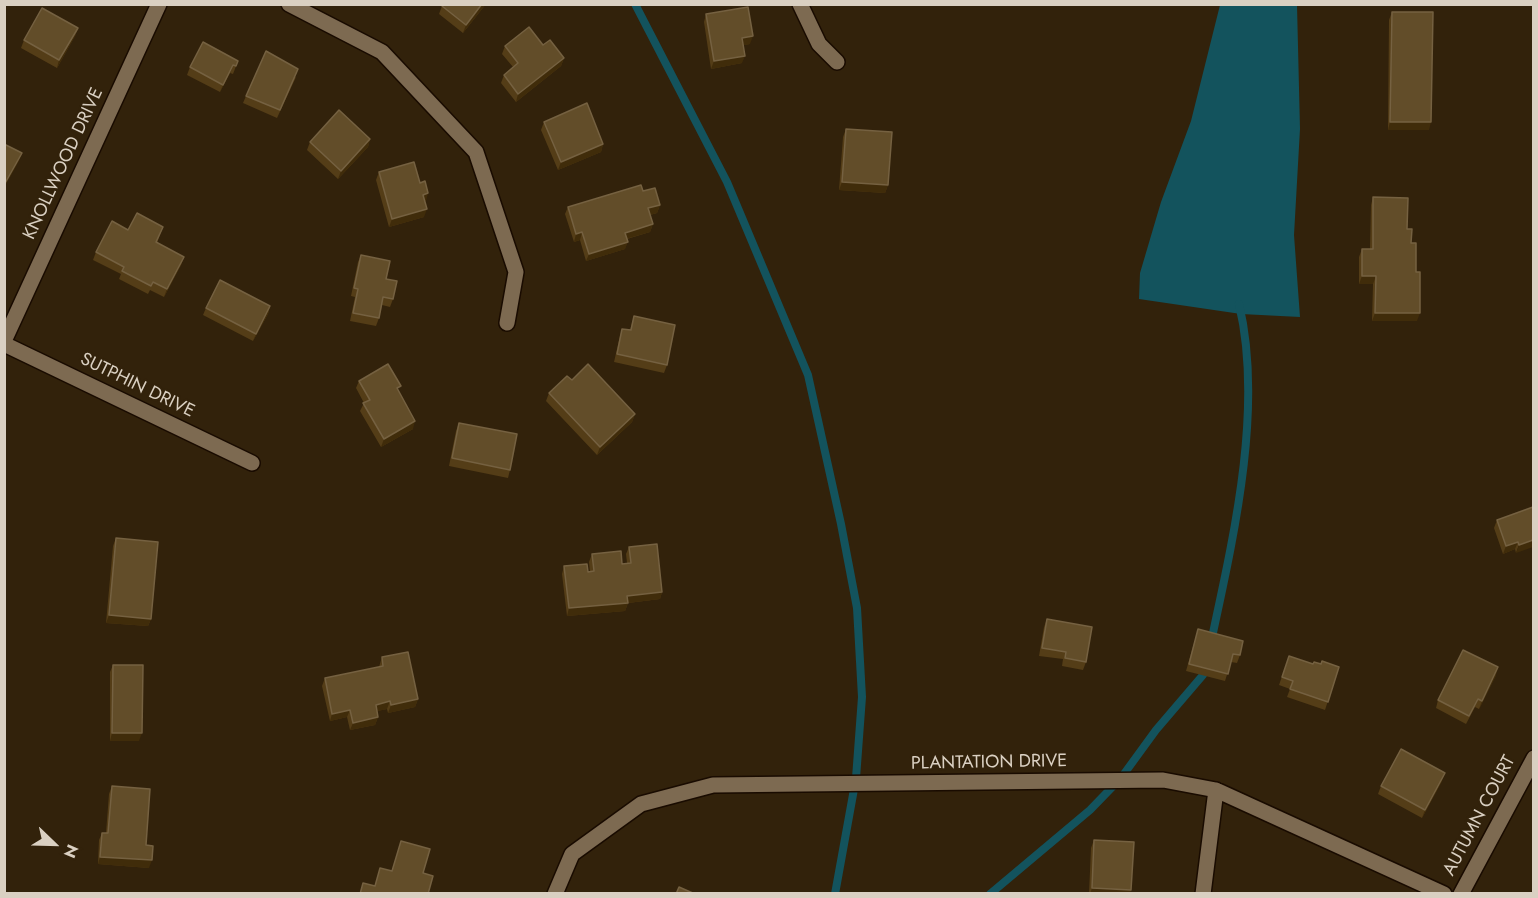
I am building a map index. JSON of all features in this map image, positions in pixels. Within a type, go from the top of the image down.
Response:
[{"type":"street","name":"KNOLLWOOD DRIVE","points":[[4,342],[159,4]]},
{"type":"street","points":[[289,4],[382,52],[476,152],[516,272],[507,323]]},
{"type":"street","points":[[800,4],[819,44],[837,62]]},
{"type":"street","name":"SUTPHIN DRIVE","points":[[4,342],[252,463]]},
{"type":"street","name":"AUTUMN COURT","points":[[1461,894],[1533,758]]},
{"type":"street","name":"PLANTATION DRIVE","points":[[555,894],[572,854],[641,804],[713,785],[1163,780],[1216,790],[1444,894]]},
{"type":"street","points":[[1203,894],[1216,790]]},
{"type":"water","points":[[1220,5],[1297,5],[1300,129],[1294,235],[1300,317],[1241,314],[1139,299],[1140,273],[1161,202],[1191,121]]},
{"type":"building","points":[[443,4],[482,4],[466,25],[442,6]]},
{"type":"building","points":[[748,7],[753,36],[742,38],[745,56],[714,61],[706,14]]},
{"type":"building","points":[[42,8],[78,28],[59,60],[24,40]]},
{"type":"building","points":[[1392,12],[1433,12],[1431,122],[1390,122]]},
{"type":"building","points":[[529,27],[543,45],[550,40],[564,58],[518,94],[504,75],[518,63],[505,46]]},
{"type":"building","points":[[203,42],[238,61],[236,66],[233,65],[223,85],[190,67]]},
{"type":"building","points":[[266,51],[298,69],[280,110],[246,96]]},
{"type":"building","points":[[587,103],[603,144],[561,162],[544,122]]},
{"type":"building","points":[[339,110],[370,139],[341,171],[310,142]]},
{"type":"building","points":[[846,129],[892,132],[888,185],[842,182]]},
{"type":"building","points":[[4,144],[22,153],[4,185]]},
{"type":"building","points":[[414,162],[420,183],[425,181],[428,193],[423,195],[427,209],[392,219],[379,172]]},
{"type":"building","points":[[641,185],[643,191],[655,188],[660,205],[648,208],[653,224],[625,233],[628,242],[589,254],[582,232],[576,234],[568,207]]},
{"type":"building","points":[[1373,197],[1408,198],[1407,229],[1412,229],[1411,243],[1416,243],[1416,272],[1420,272],[1420,313],[1375,313],[1376,276],[1362,276],[1362,249],[1373,249]]},
{"type":"building","points":[[137,213],[163,227],[156,242],[184,257],[167,289],[153,282],[151,286],[122,271],[124,267],[96,252],[112,221],[128,230]]},
{"type":"building","points":[[361,255],[390,261],[386,279],[397,281],[393,299],[383,297],[379,318],[353,313],[358,289],[354,288]]},
{"type":"building","points":[[220,280],[270,306],[256,334],[206,308]]},
{"type":"building","points":[[634,316],[675,325],[667,365],[617,354],[622,329],[631,330]]},
{"type":"building","points":[[388,364],[401,386],[397,388],[415,421],[384,439],[363,403],[370,400],[359,381]]},
{"type":"building","points":[[588,364],[635,414],[600,447],[549,393],[567,376],[572,380]]},
{"type":"building","points":[[459,423],[517,434],[510,470],[452,458]]},
{"type":"building","points":[[1533,507],[1533,540],[1519,545],[1518,542],[1506,546],[1497,520]]},
{"type":"building","points":[[116,538],[158,542],[151,619],[109,615]]},
{"type":"building","points":[[657,544],[662,592],[627,596],[628,603],[569,608],[564,566],[587,564],[588,572],[594,571],[592,554],[621,551],[622,564],[631,563],[629,547]]},
{"type":"building","points":[[1047,619],[1092,627],[1086,662],[1065,658],[1066,652],[1042,648]]},
{"type":"building","points":[[1198,629],[1243,641],[1240,655],[1233,654],[1228,674],[1189,664]]},
{"type":"building","points":[[1463,650],[1498,667],[1482,701],[1478,699],[1469,716],[1438,700]]},
{"type":"building","points":[[408,652],[418,699],[391,705],[390,701],[376,705],[378,717],[353,723],[350,710],[332,714],[325,678],[383,666],[382,657]]},
{"type":"building","points":[[1289,656],[1313,664],[1314,662],[1321,664],[1322,661],[1339,667],[1328,702],[1290,689],[1293,681],[1282,677]]},
{"type":"building","points":[[113,665],[143,665],[142,733],[112,733]]},
{"type":"building","points":[[1401,749],[1445,773],[1425,810],[1381,786]]},
{"type":"building","points":[[112,786],[150,789],[146,845],[153,846],[152,860],[100,857],[102,833],[108,833]]},
{"type":"building","points":[[1094,840],[1134,842],[1131,890],[1092,888]]},
{"type":"building","points":[[401,841],[430,849],[423,873],[433,876],[428,894],[360,894],[363,883],[375,886],[380,868],[392,871]]},
{"type":"building","points":[[679,887],[695,894],[676,894]]},
{"type":"waterway","points":[[635,4],[727,182],[808,375],[857,608],[862,697],[856,778],[835,894]]},
{"type":"waterway","points":[[1211,642],[1236,518],[1247,430],[1246,344],[1239,304]]},
{"type":"waterway","points":[[990,894],[1090,810],[1121,778],[1156,730],[1203,675],[1205,666]]}]
